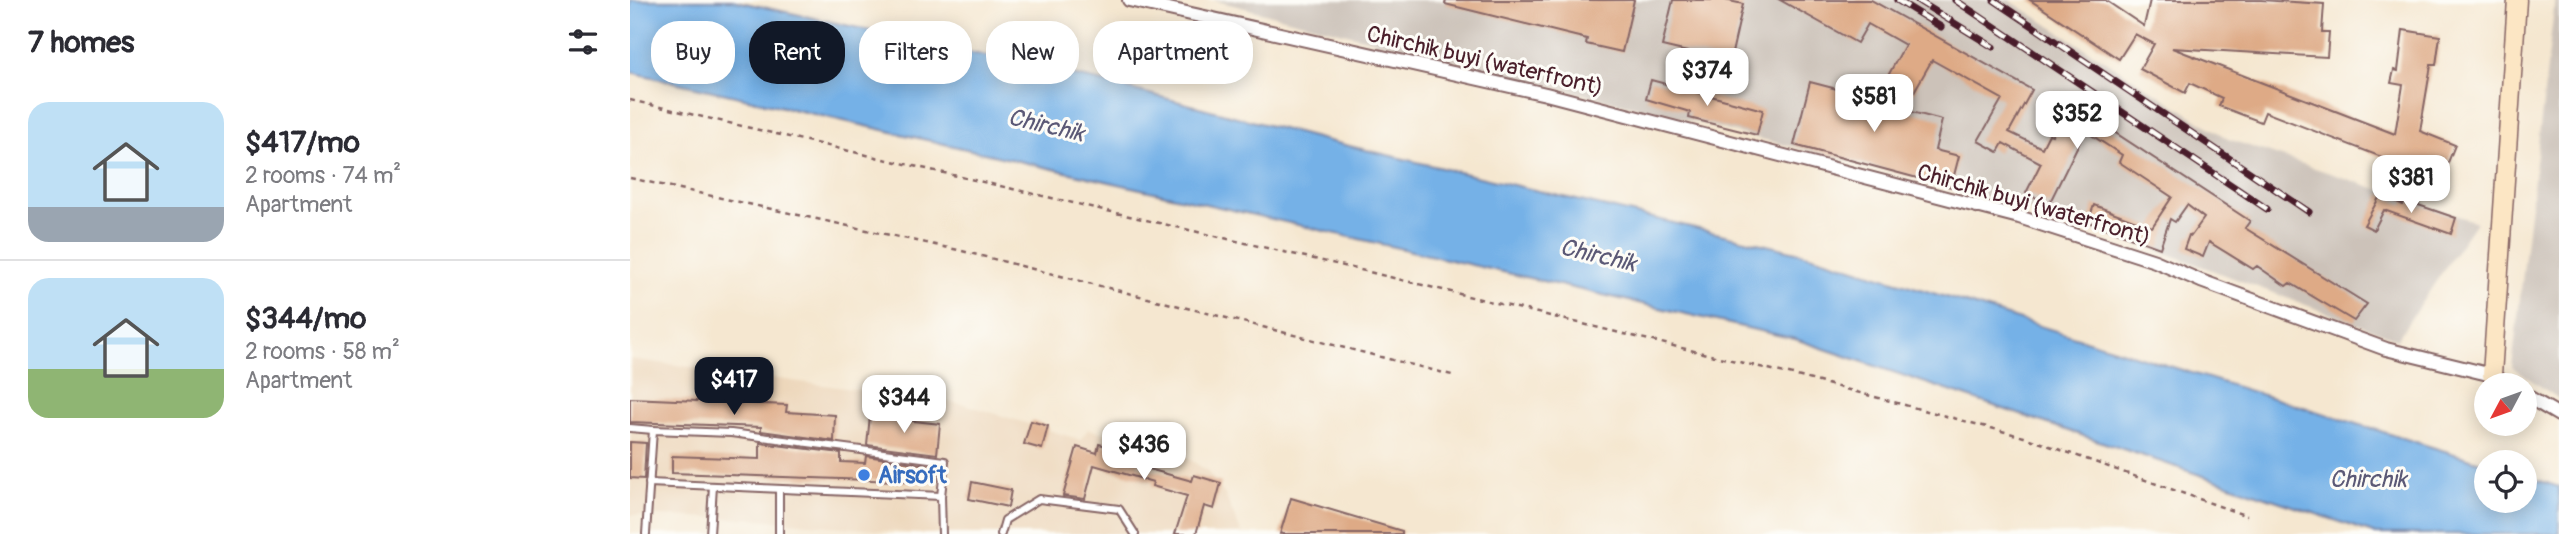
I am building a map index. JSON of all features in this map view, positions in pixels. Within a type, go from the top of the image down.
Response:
[{"type":"street","name":"Chirchik buyi (waterfront)","points":[[1129,0],[1546,94],[2019,217],[2155,261],[2201,281],[2386,349],[2483,373]]},
{"type":"street","points":[[2491,373],[2517,0]]},
{"type":"street","points":[[2538,403],[2559,415]]},
{"type":"lane","points":[[630,428],[731,433],[945,461],[941,495],[942,534]]},
{"type":"lane","points":[[646,534],[653,430]]},
{"type":"lane","points":[[649,484],[941,495]]},
{"type":"lane","points":[[710,534],[713,486]]},
{"type":"lane","points":[[779,489],[779,534]]},
{"type":"lane","points":[[1001,534],[1005,520],[1039,499],[1119,509],[1135,534]]},
{"type":"path","points":[[630,100],[1340,265],[1793,375],[2024,438],[2247,516]]},
{"type":"path","points":[[630,178],[958,250],[1456,376]]},
{"type":"shaded area","points":[[1213,0],[2009,0],[2228,139],[2476,222],[2397,339],[2166,253],[1959,189]]},
{"type":"shaded area","points":[[2555,0],[2559,0],[2559,399],[2538,385],[2538,373],[2521,373],[2512,367]]},
{"type":"shaded area","points":[[630,359],[964,404],[1081,440],[1088,429],[1183,455],[1207,471],[1225,495],[1242,534],[917,534],[755,519],[630,515]]},
{"type":"water","name":"Chirchik","points":[[630,0],[732,0],[827,21],[749,21],[749,84],[845,84],[845,25],[859,28],[859,84],[972,84],[972,53],[986,56],[986,84],[1079,84],[1079,76],[1093,80],[1093,84],[1112,84],[1324,140],[1813,256],[2474,460],[2474,513],[2537,513],[2537,480],[2559,487],[2559,534],[2376,534],[1795,339],[682,84],[735,84],[735,21],[651,21],[651,77],[630,72]]},
{"type":"building","points":[[1446,0],[1634,0],[1622,52],[1586,44],[1587,39],[1445,4]]},
{"type":"building","points":[[1673,0],[1725,0],[1743,4],[1730,62],[1662,46]]},
{"type":"building","points":[[1780,0],[1871,0],[2032,90],[2009,132],[2042,148],[2049,134],[2052,135],[2065,107],[2091,117],[2250,221],[2245,228],[2367,304],[2354,321],[2290,283],[2286,286],[2257,266],[2253,269],[2209,242],[2203,257],[2184,249],[2189,235],[2191,236],[2204,218],[2187,205],[2175,222],[2170,219],[2160,248],[2088,222],[2094,205],[2152,227],[2172,197],[2119,162],[2122,155],[2085,131],[2049,204],[2026,193],[2041,163],[2003,143],[1998,152],[1978,141],[2002,99],[1932,60],[1911,97],[1884,83],[1905,45],[1868,24],[1857,43]]},
{"type":"building","points":[[2030,0],[2105,0],[2144,26],[2150,0],[2261,0],[2324,4],[2322,32],[2329,32],[2327,57],[2172,48],[2395,134],[2403,85],[2391,83],[2394,70],[2398,71],[2403,30],[2440,36],[2436,65],[2431,65],[2420,131],[2455,145],[2441,180],[2265,112],[2261,122],[2219,106],[2222,98],[2190,83],[2185,93],[2140,69],[2154,44],[2135,34],[2119,59]]},
{"type":"building","points":[[1651,80],[1763,110],[1757,135],[1689,118],[1690,112],[1646,99]]},
{"type":"building","points":[[1810,82],[1906,107],[1904,110],[1942,120],[1935,150],[1959,156],[1951,187],[1794,145]]},
{"type":"building","points":[[2381,194],[2403,205],[2404,200],[2456,218],[2451,234],[2384,210],[2374,230],[2364,225]]},
{"type":"building","points":[[630,398],[787,405],[786,412],[835,415],[834,441],[761,431],[761,427],[630,422]]},
{"type":"building","points":[[870,416],[940,424],[937,454],[867,445]]},
{"type":"building","points":[[1031,421],[1048,426],[1042,449],[1024,444]]},
{"type":"building","points":[[630,442],[646,443],[644,479],[630,478]]},
{"type":"building","points":[[760,443],[841,453],[841,462],[865,463],[866,456],[928,465],[928,482],[672,473],[672,456],[760,459]]},
{"type":"building","points":[[1099,444],[1140,455],[1138,466],[1192,481],[1194,475],[1221,483],[1214,509],[1204,506],[1196,534],[1175,534],[1187,496],[1152,486],[1153,482],[1094,465],[1085,499],[1063,496],[1077,447],[1097,453]]},
{"type":"building","points":[[972,482],[1011,490],[1008,507],[969,499]]},
{"type":"building","points":[[1291,498],[1402,531],[1402,534],[1280,534]]},
{"type":"railway","points":[[1897,0],[1941,27]]},
{"type":"railway","points":[[1917,0],[1993,47]]},
{"type":"railway","points":[[1955,0],[2267,209]]},
{"type":"railway","points":[[1994,0],[2309,212]]},
{"type":"place","name":"Airsoft","points":[[864,475]]}]
